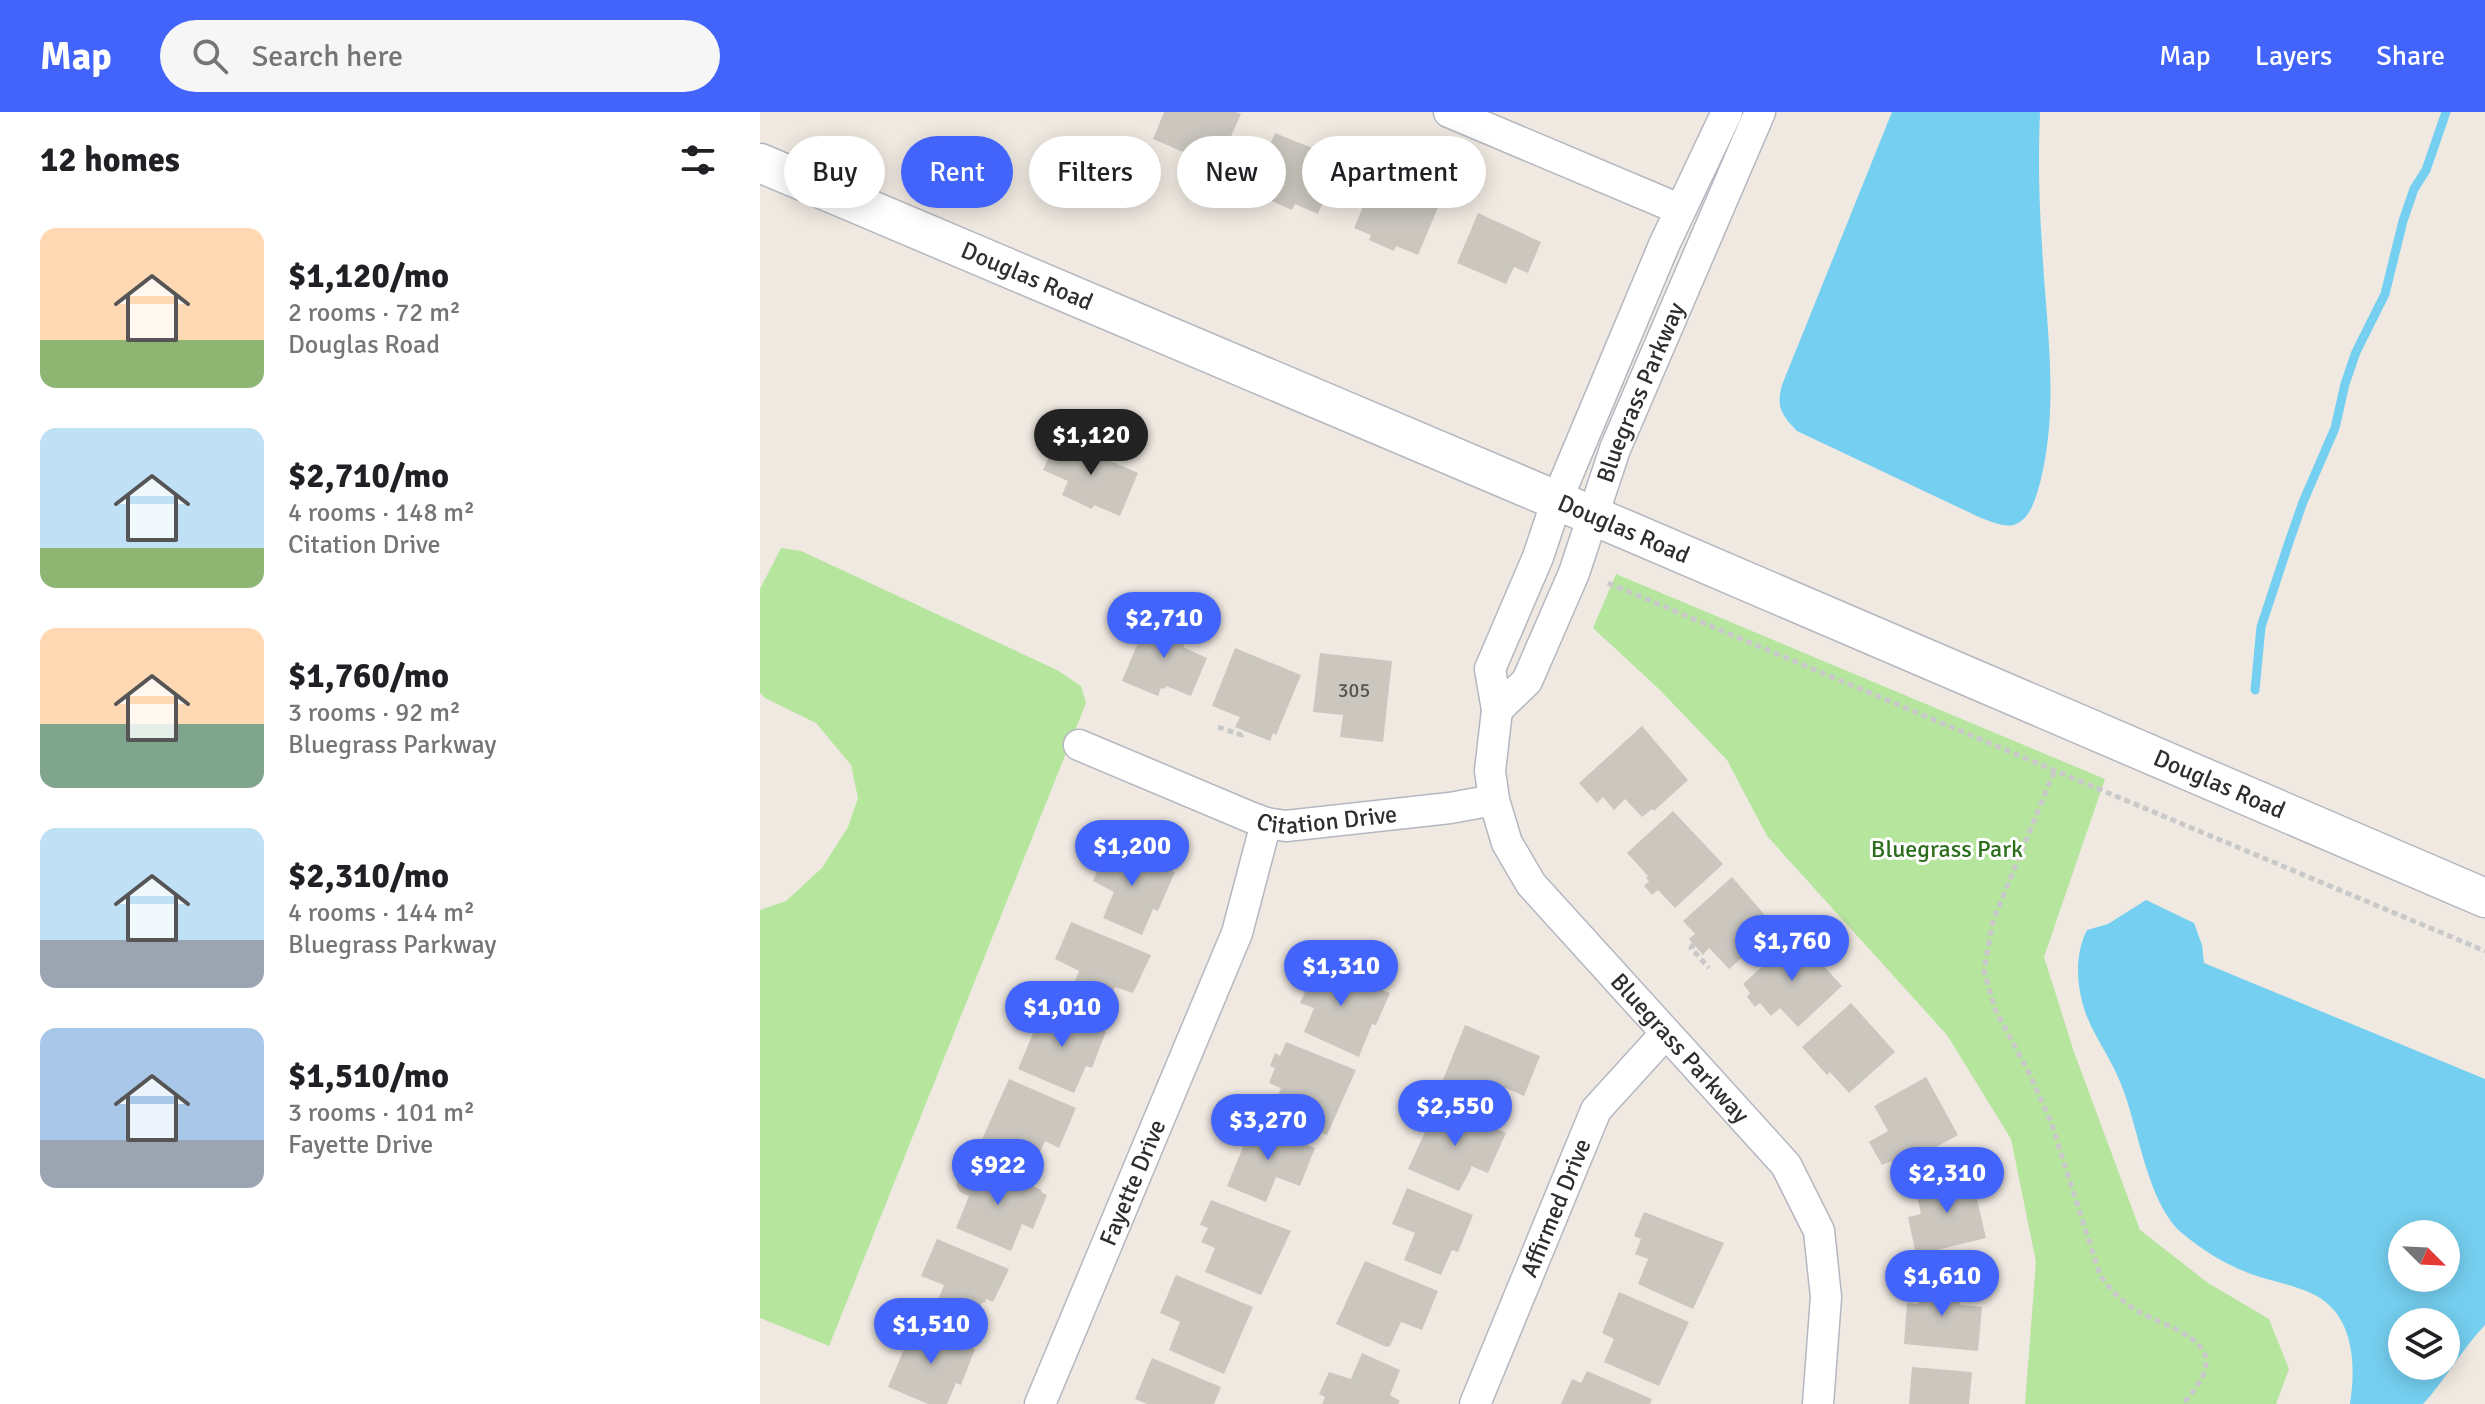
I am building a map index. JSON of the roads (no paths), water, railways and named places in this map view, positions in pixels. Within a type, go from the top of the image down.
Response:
[{"type":"street","points":[[1449,112],[1679,209]]},
{"type":"street","name":"Bluegrass Parkway","points":[[1727,112],[1679,209],[1490,669],[1497,710],[1490,771],[1494,800],[1507,843],[1531,884],[1786,1165],[1819,1231],[1826,1297],[1818,1404]]},
{"type":"street","name":"Bluegrass Parkway","points":[[1497,710],[1527,681],[1574,573],[1615,449],[1760,112]]},
{"type":"street","name":"Douglas Road","points":[[760,163],[2485,898]]},
{"type":"street","name":"Citation Drive","points":[[1079,745],[1266,823],[1301,826],[1494,800]]},
{"type":"street","name":"Fayette Drive","points":[[1040,1404],[1237,933],[1266,823]]},
{"type":"street","name":"Affirmed Drive","points":[[1475,1404],[1596,1110],[1666,1033]]},
{"type":"water","points":[[1892,112],[2040,112],[2040,196],[2050,365],[2049,424],[2035,501],[2026,517],[2012,525],[1981,518],[1797,431],[1781,410],[1782,385]]},
{"type":"water","points":[[2146,900],[2194,923],[2202,945],[2204,963],[2485,1079],[2485,1325],[2460,1356],[2460,1308],[2388,1308],[2388,1380],[2442,1380],[2423,1404],[2350,1404],[2352,1365],[2349,1339],[2330,1306],[2312,1294],[2238,1269],[2205,1251],[2171,1221],[2152,1185],[2121,1084],[2085,1012],[2078,965],[2087,930],[2108,924]]},
{"type":"waterway","points":[[2255,690],[2261,627],[2289,542],[2335,428],[2356,352],[2385,294],[2403,221],[2414,189],[2426,170],[2446,112]]},
{"type":"park label","name":"Bluegrass Park","points":[[1947,849]]}]
